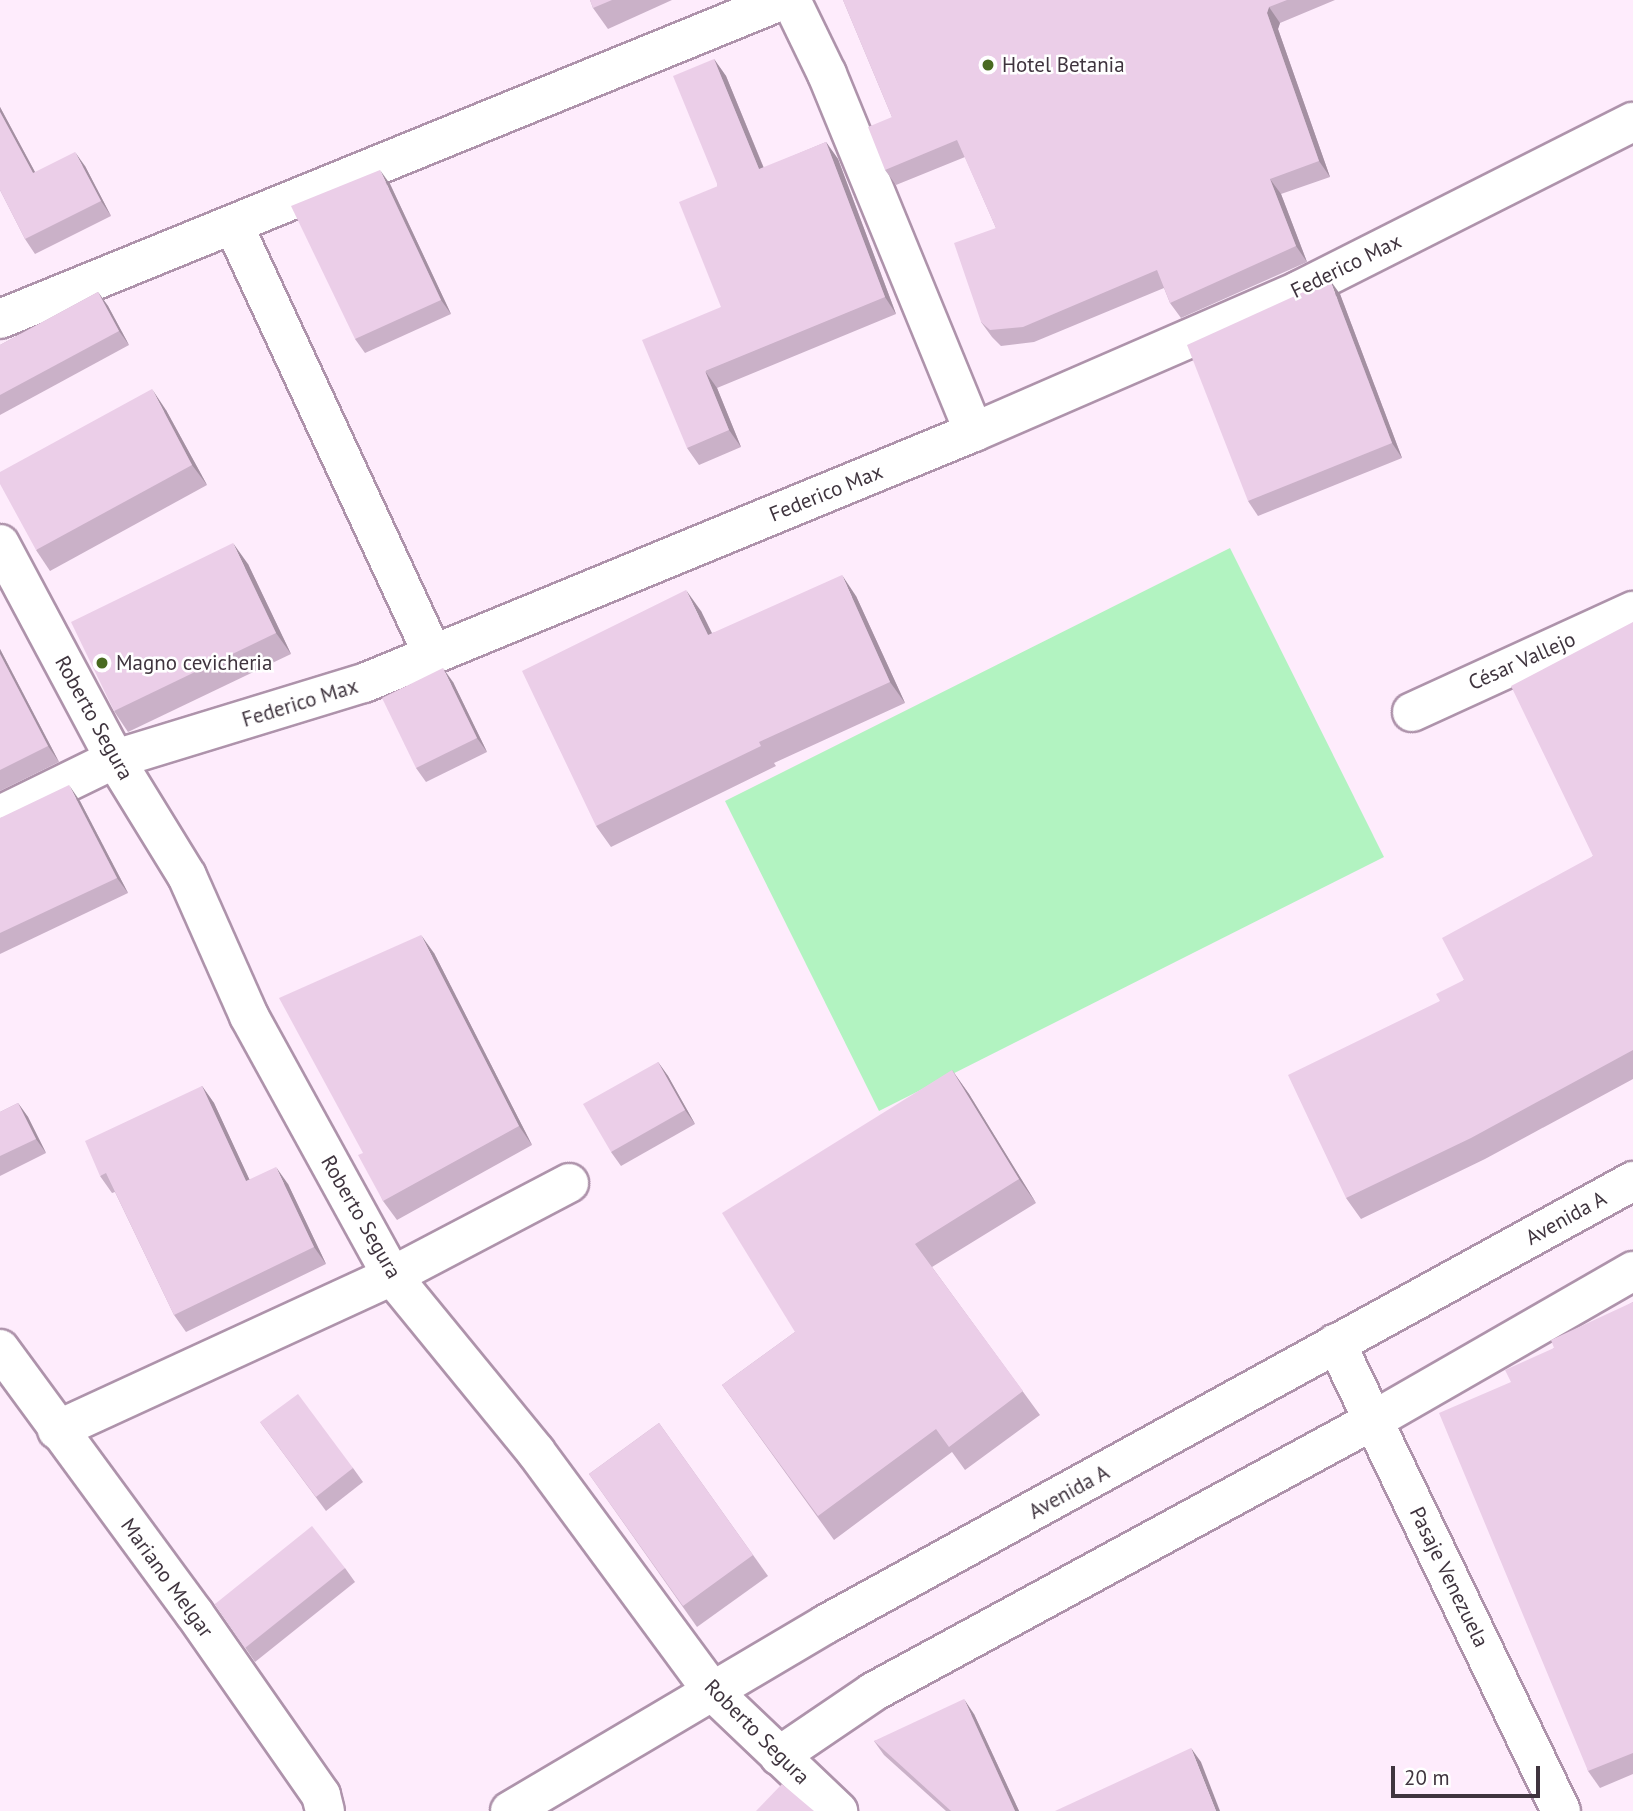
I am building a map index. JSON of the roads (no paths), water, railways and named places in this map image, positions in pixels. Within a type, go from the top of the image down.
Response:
[{"type":"street","points":[[0,319],[783,0]]},
{"type":"street","points":[[790,0],[827,75],[974,432]]},
{"type":"street","name":"Federico Max","points":[[0,815],[115,759],[364,683],[974,432],[1300,289],[1633,122]]},
{"type":"street","points":[[233,224],[433,655]]},
{"type":"street","name":"Roberto Segura","points":[[0,544],[115,759],[187,876],[249,1016],[392,1276],[536,1452],[713,1692],[838,1811]]},
{"type":"street","name":"César Vallejo","points":[[1412,712],[1633,611]]},
{"type":"street","name":"Avenida A","points":[[510,1811],[826,1624],[1633,1181]]},
{"type":"street","points":[[57,1430],[392,1276],[569,1183]]},
{"type":"street","points":[[779,1756],[873,1692],[1374,1420],[1633,1271]]},
{"type":"street","name":"Pasaje Venezuela","points":[[1336,1343],[1562,1811]]},
{"type":"street","name":"Mariano Melgar","points":[[0,1349],[194,1613],[321,1795],[325,1811]]},
{"type":"place","name":"Hotel Betania","points":[[988,65]]},
{"type":"place","name":"Magno cevicheria","points":[[102,663]]}]
